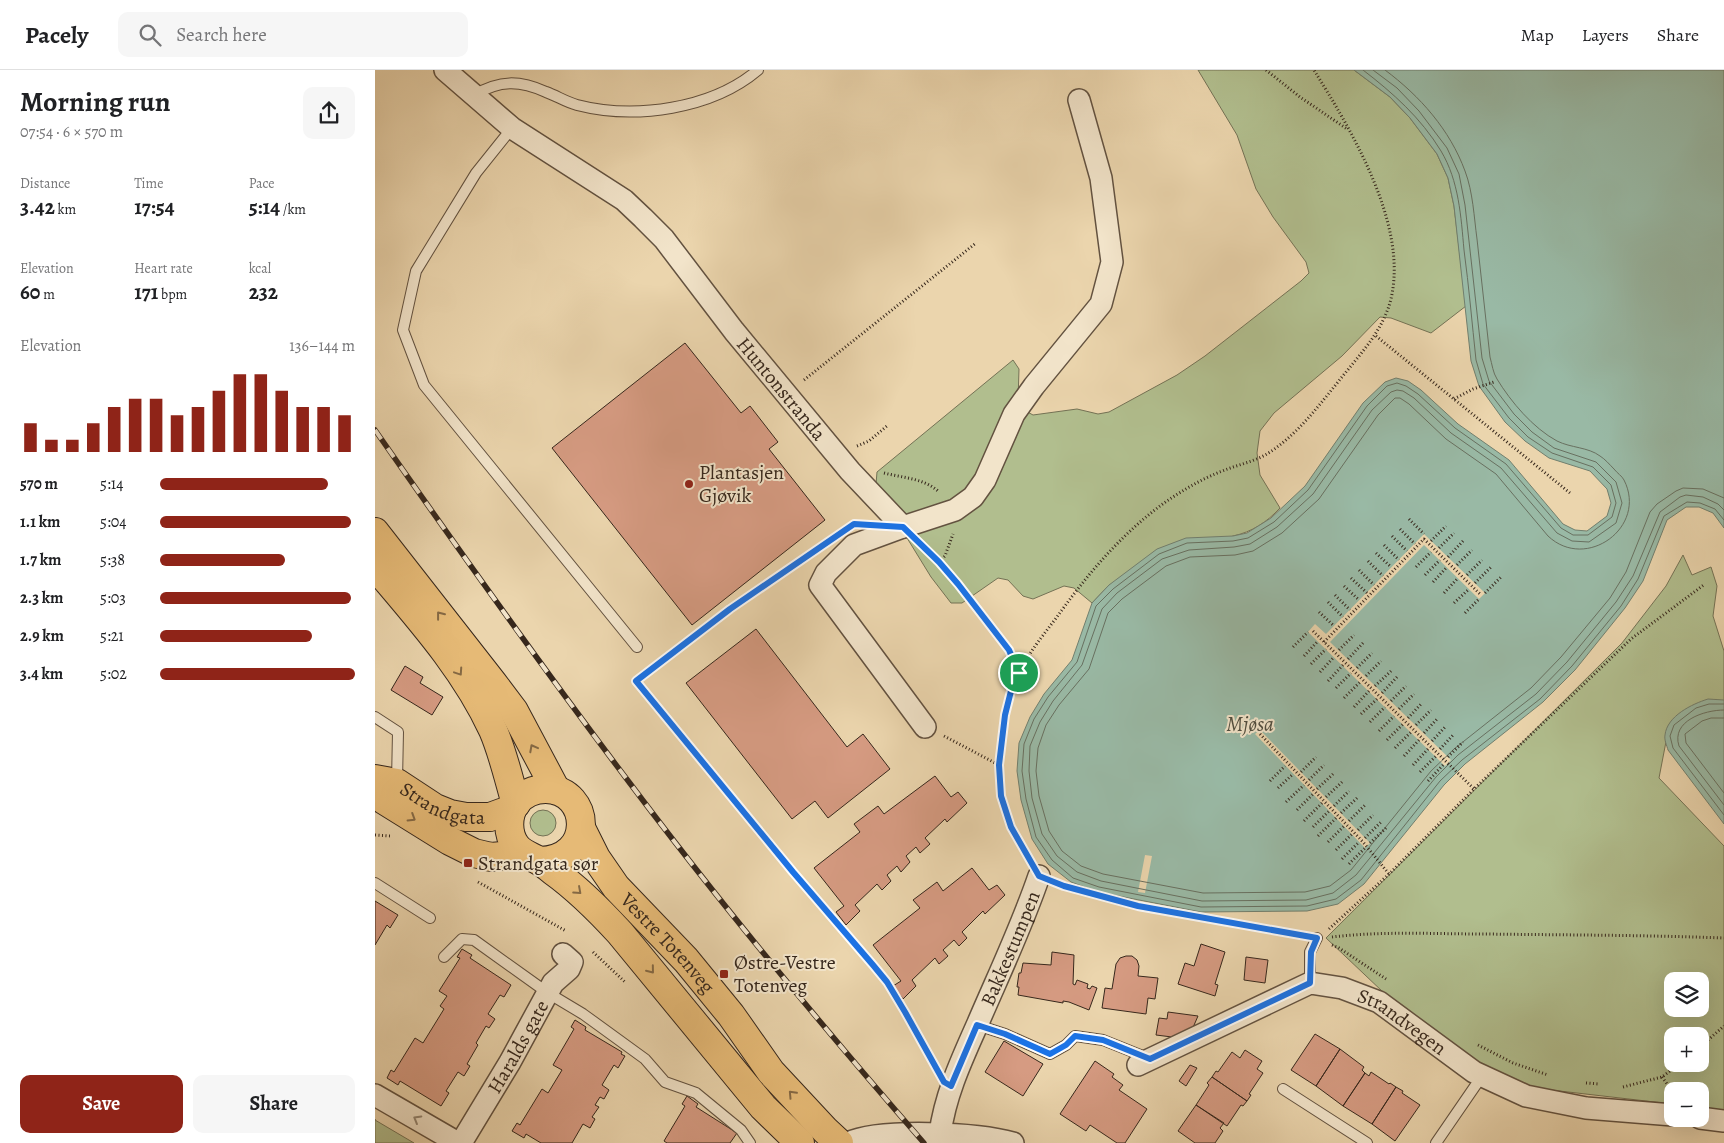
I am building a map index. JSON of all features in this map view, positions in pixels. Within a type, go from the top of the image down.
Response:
[{"type":"main road","points":[[375,532],[514,711],[556,790]]},
{"type":"main road","points":[[375,566],[453,663],[479,702],[494,733],[514,806]]},
{"type":"main road","name":"Strandgata","points":[[382,783],[450,814],[467,817],[490,817],[514,806]]},
{"type":"main road","name":"Strandgata","points":[[382,783],[384,800],[450,841],[474,853],[491,858],[531,857]]},
{"type":"main road","points":[[534,790],[556,790],[575,804],[580,815],[581,828],[579,839],[572,849],[552,861],[531,857],[515,845],[510,834],[509,821],[514,806],[524,796],[534,790]]},
{"type":"main road","name":"Vestre Totenveg","points":[[581,828],[597,858],[616,887],[686,960],[731,1015],[771,1072],[839,1143]]},
{"type":"main road","name":"Vestre Totenveg","points":[[531,857],[569,883],[620,933],[763,1107],[800,1143]]},
{"type":"street","name":"Huntonstranda","points":[[445,70],[512,128],[624,200],[643,218],[664,240],[746,345],[850,472],[903,527]]},
{"type":"street","points":[[925,727],[820,585],[826,573],[854,545],[955,510],[973,497],[985,480],[1014,414],[1033,386],[1101,304],[1112,262],[1101,178],[1079,100]]},
{"type":"street","name":"Bakkestumpen","points":[[940,1134],[951,1086],[1027,912],[1039,876]]},
{"type":"street","name":"Haralds gate","points":[[460,1143],[553,983],[569,969],[572,962],[563,954]]},
{"type":"street","points":[[1144,1062],[1310,983]]},
{"type":"street","name":"Strandvegen","points":[[1310,983],[1342,988],[1379,1002],[1473,1072],[1525,1096],[1586,1108],[1664,1114]]},
{"type":"street","points":[[375,1095],[460,1143]]},
{"type":"street","points":[[1709,1119],[1724,1121]]},
{"type":"street","points":[[918,1143],[940,1134]]},
{"type":"street","points":[[847,1143],[871,1136],[940,1134],[996,1138],[1013,1143]]},
{"type":"lane","points":[[474,95],[500,84],[517,82],[545,91],[569,103],[580,106],[610,110],[655,110],[703,101],[720,95],[758,70]]},
{"type":"lane","points":[[512,128],[477,173],[416,271],[403,330],[424,385],[637,647]]},
{"type":"lane","points":[[375,717],[398,732],[382,783]]},
{"type":"lane","points":[[375,883],[430,918]]},
{"type":"lane","points":[[1310,983],[1311,952],[1317,938]]},
{"type":"lane","points":[[445,957],[461,939],[474,940],[548,993],[583,1014],[645,1059],[665,1082],[696,1093],[741,1130],[750,1143]]},
{"type":"lane","points":[[977,1025],[1005,1034],[1050,1054],[1066,1045],[1075,1036],[1103,1040],[1144,1062]]},
{"type":"lane","points":[[1436,1143],[1481,1076]]},
{"type":"lane","points":[[1283,1089],[1367,1143]]},
{"type":"path","points":[[1267,70],[1350,131]]},
{"type":"path","points":[[1314,70],[1350,131],[1372,178],[1385,212],[1392,239],[1395,265],[1392,295],[1376,336],[1313,413],[1289,437],[1269,453],[1199,481],[1164,503],[1105,555],[1073,595],[1019,673],[1012,687],[1005,715],[999,765],[1001,796],[1011,827],[1039,876],[1064,886],[1138,906],[1317,938],[1339,948],[1391,982]]},
{"type":"path","points":[[797,385],[976,243]]},
{"type":"path","points":[[1376,336],[1570,493]]},
{"type":"path","points":[[1454,399],[1473,389],[1494,382]]},
{"type":"path","points":[[1409,519],[1424,534]]},
{"type":"path","points":[[1431,540],[1446,526]]},
{"type":"path","points":[[903,527],[939,562],[958,584],[1009,650],[1019,673]]},
{"type":"path","points":[[1400,529],[1415,544]]},
{"type":"path","points":[[1439,548],[1454,533]]},
{"type":"path","points":[[1392,536],[1407,551]]},
{"type":"path","points":[[1324,642],[1424,539],[1480,596],[1465,613]]},
{"type":"path","points":[[1448,557],[1463,541]]},
{"type":"path","points":[[1383,546],[1399,560]]},
{"type":"path","points":[[1457,565],[1471,550]]},
{"type":"path","points":[[1416,567],[1431,552]]},
{"type":"path","points":[[813,553],[730,609],[636,681],[793,872],[878,971],[905,1012],[944,1082],[951,1086]]},
{"type":"path","points":[[1376,553],[1391,567]]},
{"type":"path","points":[[1425,575],[1439,560]]},
{"type":"path","points":[[1467,575],[1483,560]]},
{"type":"path","points":[[1368,561],[1383,576]]},
{"type":"path","points":[[1433,582],[1447,567]]},
{"type":"path","points":[[1475,583],[1491,567]]},
{"type":"path","points":[[1359,570],[1374,585]]},
{"type":"path","points":[[1485,593],[1501,577]]},
{"type":"path","points":[[1351,578],[1367,593]]},
{"type":"path","points":[[1444,593],[1458,578]]},
{"type":"path","points":[[1317,938],[1341,919],[1389,874],[1474,789],[1631,639],[1705,584]]},
{"type":"path","points":[[1344,586],[1359,600]]},
{"type":"path","points":[[1455,603],[1469,589]]},
{"type":"path","points":[[1335,595],[1350,610]]},
{"type":"path","points":[[1328,602],[1343,617]]},
{"type":"path","points":[[1319,612],[1334,626]]},
{"type":"path","points":[[1313,630],[1474,789]]},
{"type":"path","points":[[1293,647],[1308,632]]},
{"type":"path","points":[[1339,650],[1354,635]]},
{"type":"path","points":[[1303,656],[1318,641]]},
{"type":"path","points":[[1348,659],[1363,643]]},
{"type":"path","points":[[1311,664],[1326,649]]},
{"type":"path","points":[[1357,668],[1372,652]]},
{"type":"path","points":[[1319,672],[1334,657]]},
{"type":"path","points":[[1366,676],[1381,661]]},
{"type":"path","points":[[1328,681],[1343,666]]},
{"type":"path","points":[[1375,686],[1391,671]]},
{"type":"path","points":[[1336,688],[1351,673]]},
{"type":"path","points":[[1382,693],[1397,677]]},
{"type":"path","points":[[1344,698],[1360,682]]},
{"type":"path","points":[[1391,701],[1405,686]]},
{"type":"path","points":[[1354,707],[1369,691]]},
{"type":"path","points":[[1399,709],[1414,694]]},
{"type":"path","points":[[1361,714],[1377,699]]},
{"type":"path","points":[[1408,718],[1423,703]]},
{"type":"path","points":[[1370,722],[1385,706]]},
{"type":"path","points":[[1416,725],[1431,710]]},
{"type":"path","points":[[1379,731],[1394,716]]},
{"type":"path","points":[[1424,733],[1438,718]]},
{"type":"path","points":[[1387,740],[1403,724]]},
{"type":"path","points":[[1432,741],[1446,726]]},
{"type":"path","points":[[925,727],[999,765]]},
{"type":"path","points":[[1395,748],[1411,732]]},
{"type":"path","points":[[1260,734],[1363,842],[1365,847],[1389,874]]},
{"type":"path","points":[[1440,749],[1454,734]]},
{"type":"path","points":[[1404,756],[1419,740]]},
{"type":"path","points":[[1428,781],[1463,742]]},
{"type":"path","points":[[1413,765],[1428,749]]},
{"type":"path","points":[[1420,772],[1436,756]]},
{"type":"path","points":[[1301,772],[1316,757]]},
{"type":"path","points":[[1269,781],[1285,766]]},
{"type":"path","points":[[1309,780],[1324,766]]},
{"type":"path","points":[[1278,788],[1293,774]]},
{"type":"path","points":[[1317,789],[1333,774]]},
{"type":"path","points":[[1326,797],[1341,782]]},
{"type":"path","points":[[1286,802],[1304,785]]},
{"type":"path","points":[[1334,806],[1349,790]]},
{"type":"path","points":[[1297,810],[1313,794]]},
{"type":"path","points":[[1341,813],[1357,798]]},
{"type":"path","points":[[1304,821],[1322,804]]},
{"type":"path","points":[[1349,821],[1365,805]]},
{"type":"path","points":[[1313,827],[1329,811]]},
{"type":"path","points":[[1357,830],[1373,815]]},
{"type":"path","points":[[1318,836],[1336,818]]},
{"type":"path","points":[[1365,838],[1381,822]]},
{"type":"path","points":[[1328,842],[1344,826]]},
{"type":"path","points":[[1370,843],[1386,828]]},
{"type":"path","points":[[1336,850],[1352,834]]},
{"type":"path","points":[[1342,859],[1359,842]]},
{"type":"path","points":[[1349,864],[1365,847]]},
{"type":"path","points":[[1317,938],[1416,933],[1649,935],[1724,938]]},
{"type":"path","points":[[1709,1039],[1724,1026]]},
{"type":"path","points":[[1475,1044],[1513,1063],[1555,1077]]},
{"type":"path","points":[[1615,1086],[1623,1087],[1661,1077],[1668,1072]]},
{"type":"path","points":[[1661,1077],[1665,1082]]},
{"type":"path","points":[[1581,1082],[1606,1085]]},
{"type":"shaded area","points":[[1198,70],[1354,70],[1390,97],[1410,118],[1437,154],[1448,178],[1454,206],[1466,306],[1431,333],[1391,318],[1380,317],[1342,356],[1274,413],[1260,431],[1257,453],[1260,475],[1280,508],[1259,526],[1109,585],[1092,603],[1074,588],[1064,586],[1033,599],[1023,596],[1008,580],[998,578],[962,603],[951,603],[931,577],[880,494],[876,484],[877,472],[1013,360],[1019,369],[1018,401],[1024,410],[1033,415],[1077,409],[1098,414],[1109,412],[1177,375],[1205,356],[1309,273],[1306,262],[1273,217],[1256,189],[1237,135]]},
{"type":"shaded area","points":[[1683,555],[1692,575],[1711,567],[1717,586],[1713,616],[1724,651],[1724,707],[1669,726],[1659,778],[1724,846],[1724,1111],[1709,1108],[1709,1082],[1664,1082],[1664,1103],[1525,1087],[1441,1047],[1326,938],[1622,643],[1666,586]]},
{"type":"shaded area","points":[[543,810],[552,814],[556,823],[552,832],[543,836],[534,832],[530,823],[534,814]]},
{"type":"shaded area","points":[[375,1120],[414,1143],[375,1143]]},
{"type":"water","name":"Mjøsa","points":[[1354,70],[1724,70],[1724,528],[1713,513],[1699,507],[1686,507],[1667,520],[1643,581],[1625,608],[1575,670],[1543,702],[1465,764],[1444,785],[1364,884],[1338,904],[1307,911],[1201,912],[1098,892],[1071,882],[1048,864],[1032,839],[1021,800],[1017,771],[1019,743],[1030,717],[1044,694],[1072,660],[1092,603],[1109,585],[1157,549],[1186,538],[1233,536],[1247,533],[1271,518],[1305,486],[1363,403],[1385,382],[1396,378],[1408,381],[1421,390],[1458,424],[1509,460],[1563,524],[1575,530],[1587,531],[1607,516],[1611,503],[1607,489],[1590,471],[1549,458],[1525,441],[1505,422],[1479,386],[1471,361],[1454,206],[1448,178],[1437,154],[1410,118],[1390,97]]},
{"type":"water","points":[[1708,699],[1724,700],[1724,824],[1668,750],[1665,739],[1667,728],[1675,717],[1695,704]]},
{"type":"pier","points":[[1424,534],[1485,593],[1479,599],[1424,545],[1330,642],[1451,760],[1445,766],[1308,632],[1315,624],[1326,634]]},
{"type":"pier","points":[[1260,730],[1370,843],[1365,848],[1255,734]]},
{"type":"pier","points":[[1145,855],[1152,856],[1145,893],[1138,892]]},
{"type":"building","name":"Plantasjen Gjøvik","points":[[685,343],[741,413],[750,406],[778,442],[769,449],[825,520],[692,625],[552,448]]},
{"type":"building","points":[[756,629],[847,747],[863,734],[890,769],[828,818],[815,801],[792,819],[686,683]]},
{"type":"building","points":[[405,666],[423,677],[420,683],[443,697],[432,715],[391,690]]},
{"type":"building","points":[[935,776],[951,797],[958,792],[967,803],[947,822],[945,819],[925,838],[930,844],[920,853],[916,847],[906,856],[910,862],[901,872],[897,866],[887,875],[891,881],[882,890],[877,884],[855,905],[860,911],[846,925],[836,912],[844,906],[814,868],[860,832],[854,824],[878,806],[884,814]]},
{"type":"building","points":[[972,868],[989,890],[997,885],[1005,895],[985,914],[983,911],[962,932],[967,938],[959,946],[954,940],[943,950],[948,956],[939,964],[935,958],[912,980],[916,986],[903,999],[893,986],[901,981],[873,945],[920,908],[913,900],[937,882],[943,891]]},
{"type":"building","points":[[375,901],[398,915],[390,928],[387,925],[375,945]]},
{"type":"building","points":[[1201,944],[1225,952],[1215,984],[1218,985],[1215,996],[1178,984],[1185,963],[1194,966]]},
{"type":"building","points":[[462,949],[472,955],[470,958],[511,985],[504,997],[500,995],[488,1014],[495,1019],[489,1028],[486,1026],[467,1064],[470,1066],[464,1076],[458,1072],[446,1091],[449,1093],[441,1106],[400,1081],[398,1085],[387,1078],[391,1070],[394,1072],[415,1038],[423,1043],[444,1009],[440,1006],[447,996],[439,991],[460,958],[457,957]]},
{"type":"building","points":[[1052,952],[1074,955],[1073,984],[1075,985],[1077,980],[1088,984],[1087,988],[1090,989],[1092,986],[1097,988],[1089,1010],[1069,1002],[1063,1001],[1063,1003],[1018,995],[1019,973],[1021,973],[1023,963],[1051,965]]},
{"type":"building","points":[[1132,956],[1137,960],[1139,966],[1138,976],[1158,978],[1155,999],[1148,998],[1146,1014],[1102,1008],[1105,988],[1112,989],[1116,964],[1120,958]]},
{"type":"building","points":[[1246,957],[1268,960],[1265,983],[1244,980]]},
{"type":"building","points":[[1168,1012],[1198,1016],[1188,1039],[1156,1035],[1159,1018],[1167,1019]]},
{"type":"building","points":[[575,1020],[586,1027],[585,1030],[622,1052],[621,1054],[625,1056],[618,1068],[614,1065],[602,1085],[609,1090],[604,1099],[600,1097],[595,1105],[599,1107],[592,1117],[595,1119],[590,1128],[583,1124],[572,1143],[541,1143],[526,1134],[524,1138],[512,1131],[517,1123],[520,1125],[542,1089],[548,1093],[562,1070],[553,1065],[574,1029],[571,1027]]},
{"type":"building","points":[[1315,1034],[1340,1049],[1316,1086],[1291,1070]]},
{"type":"building","points":[[1004,1041],[1043,1064],[1023,1096],[985,1072]]},
{"type":"building","points":[[1340,1049],[1364,1067],[1362,1070],[1365,1073],[1343,1106],[1316,1086]]},
{"type":"building","points":[[1245,1050],[1262,1061],[1257,1069],[1263,1073],[1249,1094],[1251,1095],[1247,1101],[1212,1077],[1216,1071],[1218,1072],[1232,1052],[1240,1058]]},
{"type":"building","points":[[1095,1061],[1114,1074],[1112,1077],[1123,1085],[1119,1090],[1147,1109],[1125,1143],[1117,1143],[1090,1125],[1086,1131],[1060,1114]]},
{"type":"building","points":[[1190,1065],[1197,1068],[1186,1086],[1179,1081]]},
{"type":"building","points":[[1371,1072],[1396,1087],[1372,1124],[1343,1106],[1365,1073],[1369,1076]]},
{"type":"building","points":[[1212,1077],[1247,1101],[1243,1106],[1241,1105],[1227,1126],[1196,1105]]},
{"type":"building","points":[[1396,1087],[1420,1105],[1395,1141],[1372,1124]]},
{"type":"building","points":[[687,1096],[698,1104],[696,1107],[737,1133],[730,1143],[667,1143],[664,1141],[685,1106],[682,1104]]},
{"type":"building","points":[[1196,1105],[1224,1123],[1220,1128],[1223,1131],[1215,1143],[1195,1143],[1178,1131]]},
{"type":"railway","points":[[375,430],[532,651],[664,828],[773,965],[924,1143]]},
{"type":"place","name":"Plantasjen Gjøvik","points":[[689,484]]},
{"type":"place","name":"Strandgata sør","points":[[468,863]]},
{"type":"place","name":"Østre-Vestre Totenveg","points":[[724,974]]},
{"type":"route","points":[[854,524],[903,527],[939,562],[958,584],[1009,650],[1019,673],[1012,687],[1005,715],[999,765],[1001,796],[1011,827],[1039,876],[1064,886],[1138,906],[1317,938],[1311,952],[1310,983],[1150,1059],[1103,1040],[1075,1036],[1066,1045],[1050,1054],[1005,1034],[977,1025],[951,1086],[944,1082],[887,982],[793,872],[636,681],[730,609],[854,524]]}]
